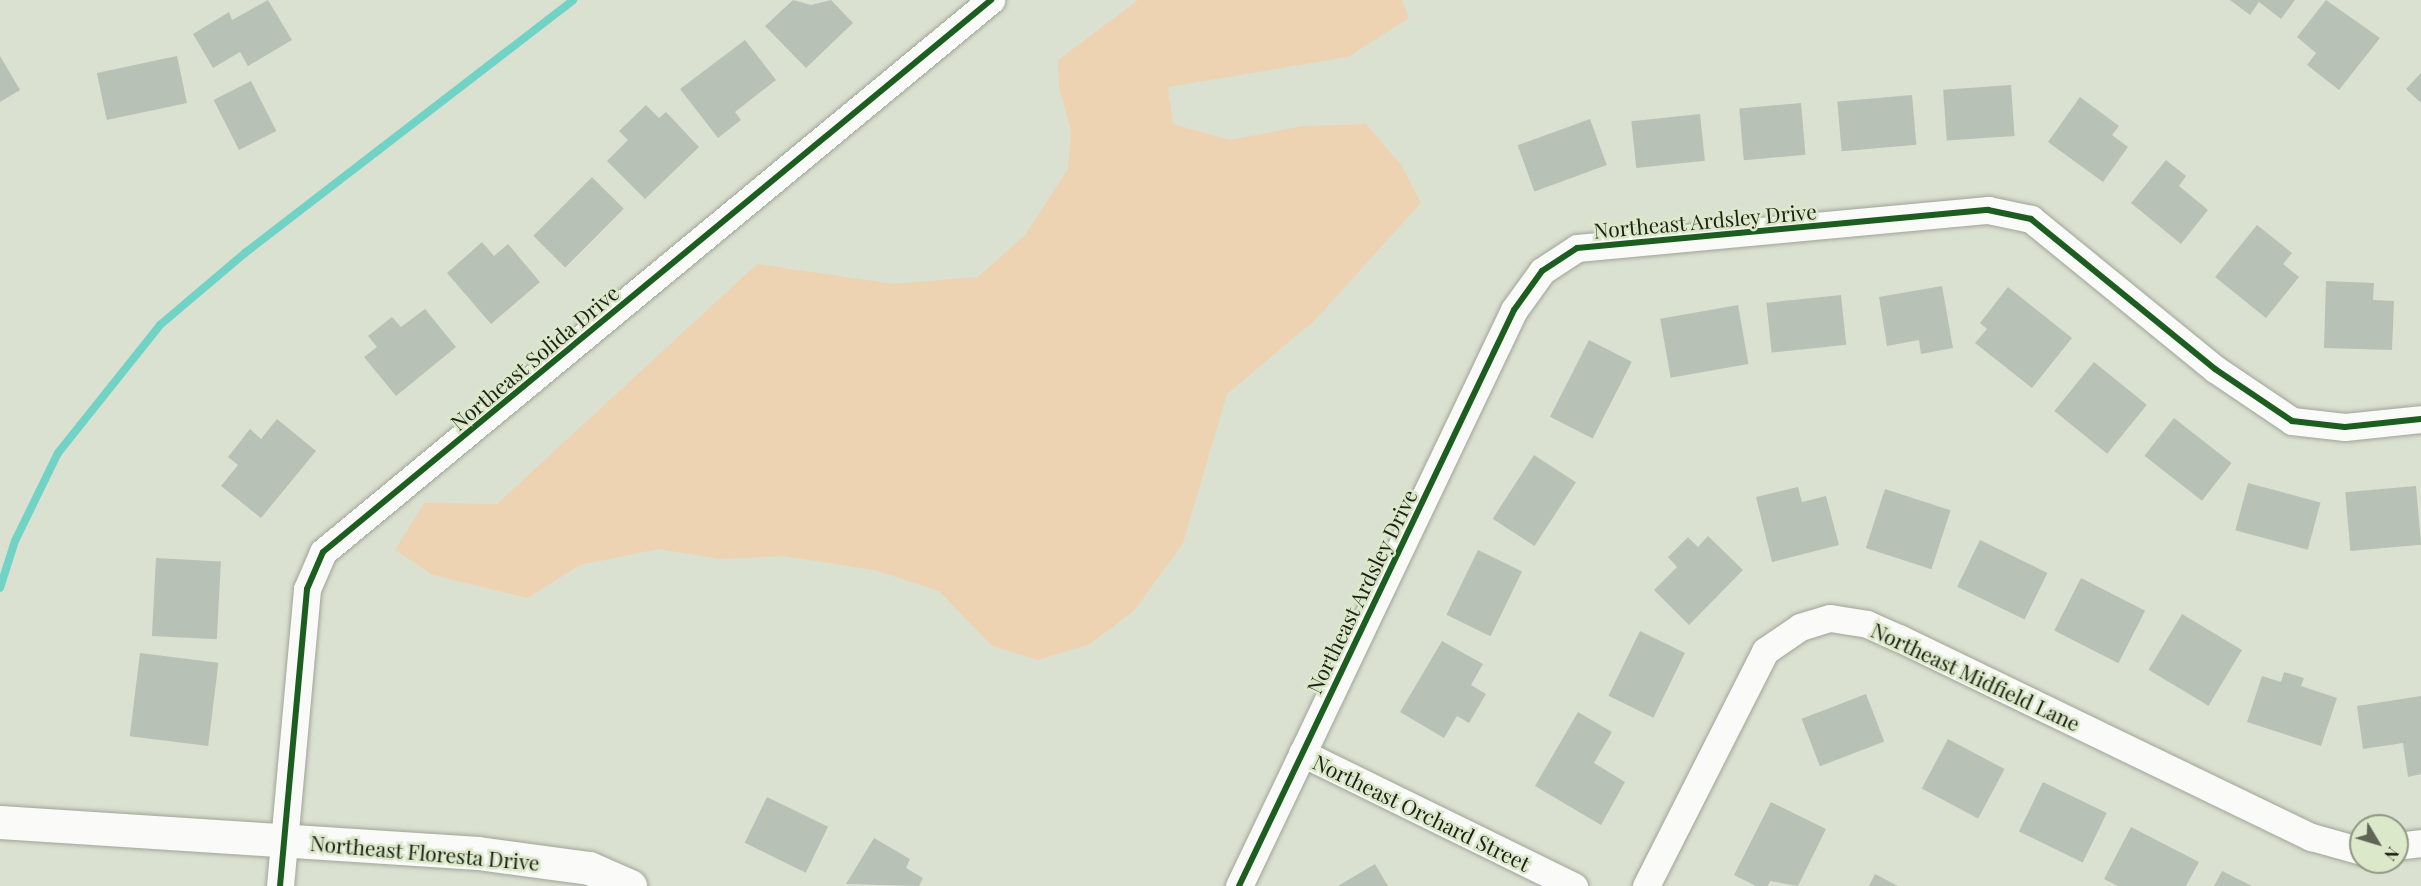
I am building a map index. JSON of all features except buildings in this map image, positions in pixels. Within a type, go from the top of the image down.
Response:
[{"type":"street","name":"Northeast Solida Drive","points":[[280,886],[282,840],[307,589],[323,552],[991,0]]},
{"type":"street","name":"Northeast Ardsley Drive","points":[[1239,886],[1514,310],[1542,271],[1577,248],[1988,210],[2031,219],[2215,369],[2292,421],[2345,427],[2421,419]]},
{"type":"street","name":"Northeast Midfield Lane","points":[[1646,886],[1765,651],[1800,627],[1830,618],[1867,624],[1899,638],[2312,837],[2349,848]]},
{"type":"street","name":"Northeast Orchard Street","points":[[1302,753],[1574,886]]},
{"type":"street","name":"Northeast Floresta Drive","points":[[0,822],[478,853],[589,868],[630,886]]},
{"type":"shaded area","points":[[1138,0],[1402,0],[1409,18],[1348,57],[1168,87],[1173,124],[1230,140],[1303,126],[1366,124],[1402,166],[1421,203],[1315,320],[1227,394],[1183,543],[1135,610],[1090,644],[1038,660],[992,646],[939,591],[874,570],[784,556],[721,559],[658,549],[580,565],[528,598],[433,575],[395,550],[424,503],[497,504],[757,264],[894,284],[978,277],[1025,235],[1068,169],[1071,131],[1059,87],[1058,60]]},
{"type":"waterway","points":[[0,588],[15,541],[58,453],[160,325],[245,253],[573,0]]},
{"type":"cycle path","points":[[280,886],[307,589],[323,552],[991,0]]},
{"type":"cycle path","points":[[1239,886],[1514,310],[1542,271],[1577,248],[1988,210],[2031,219],[2215,369],[2292,421],[2345,427],[2421,419]]}]
